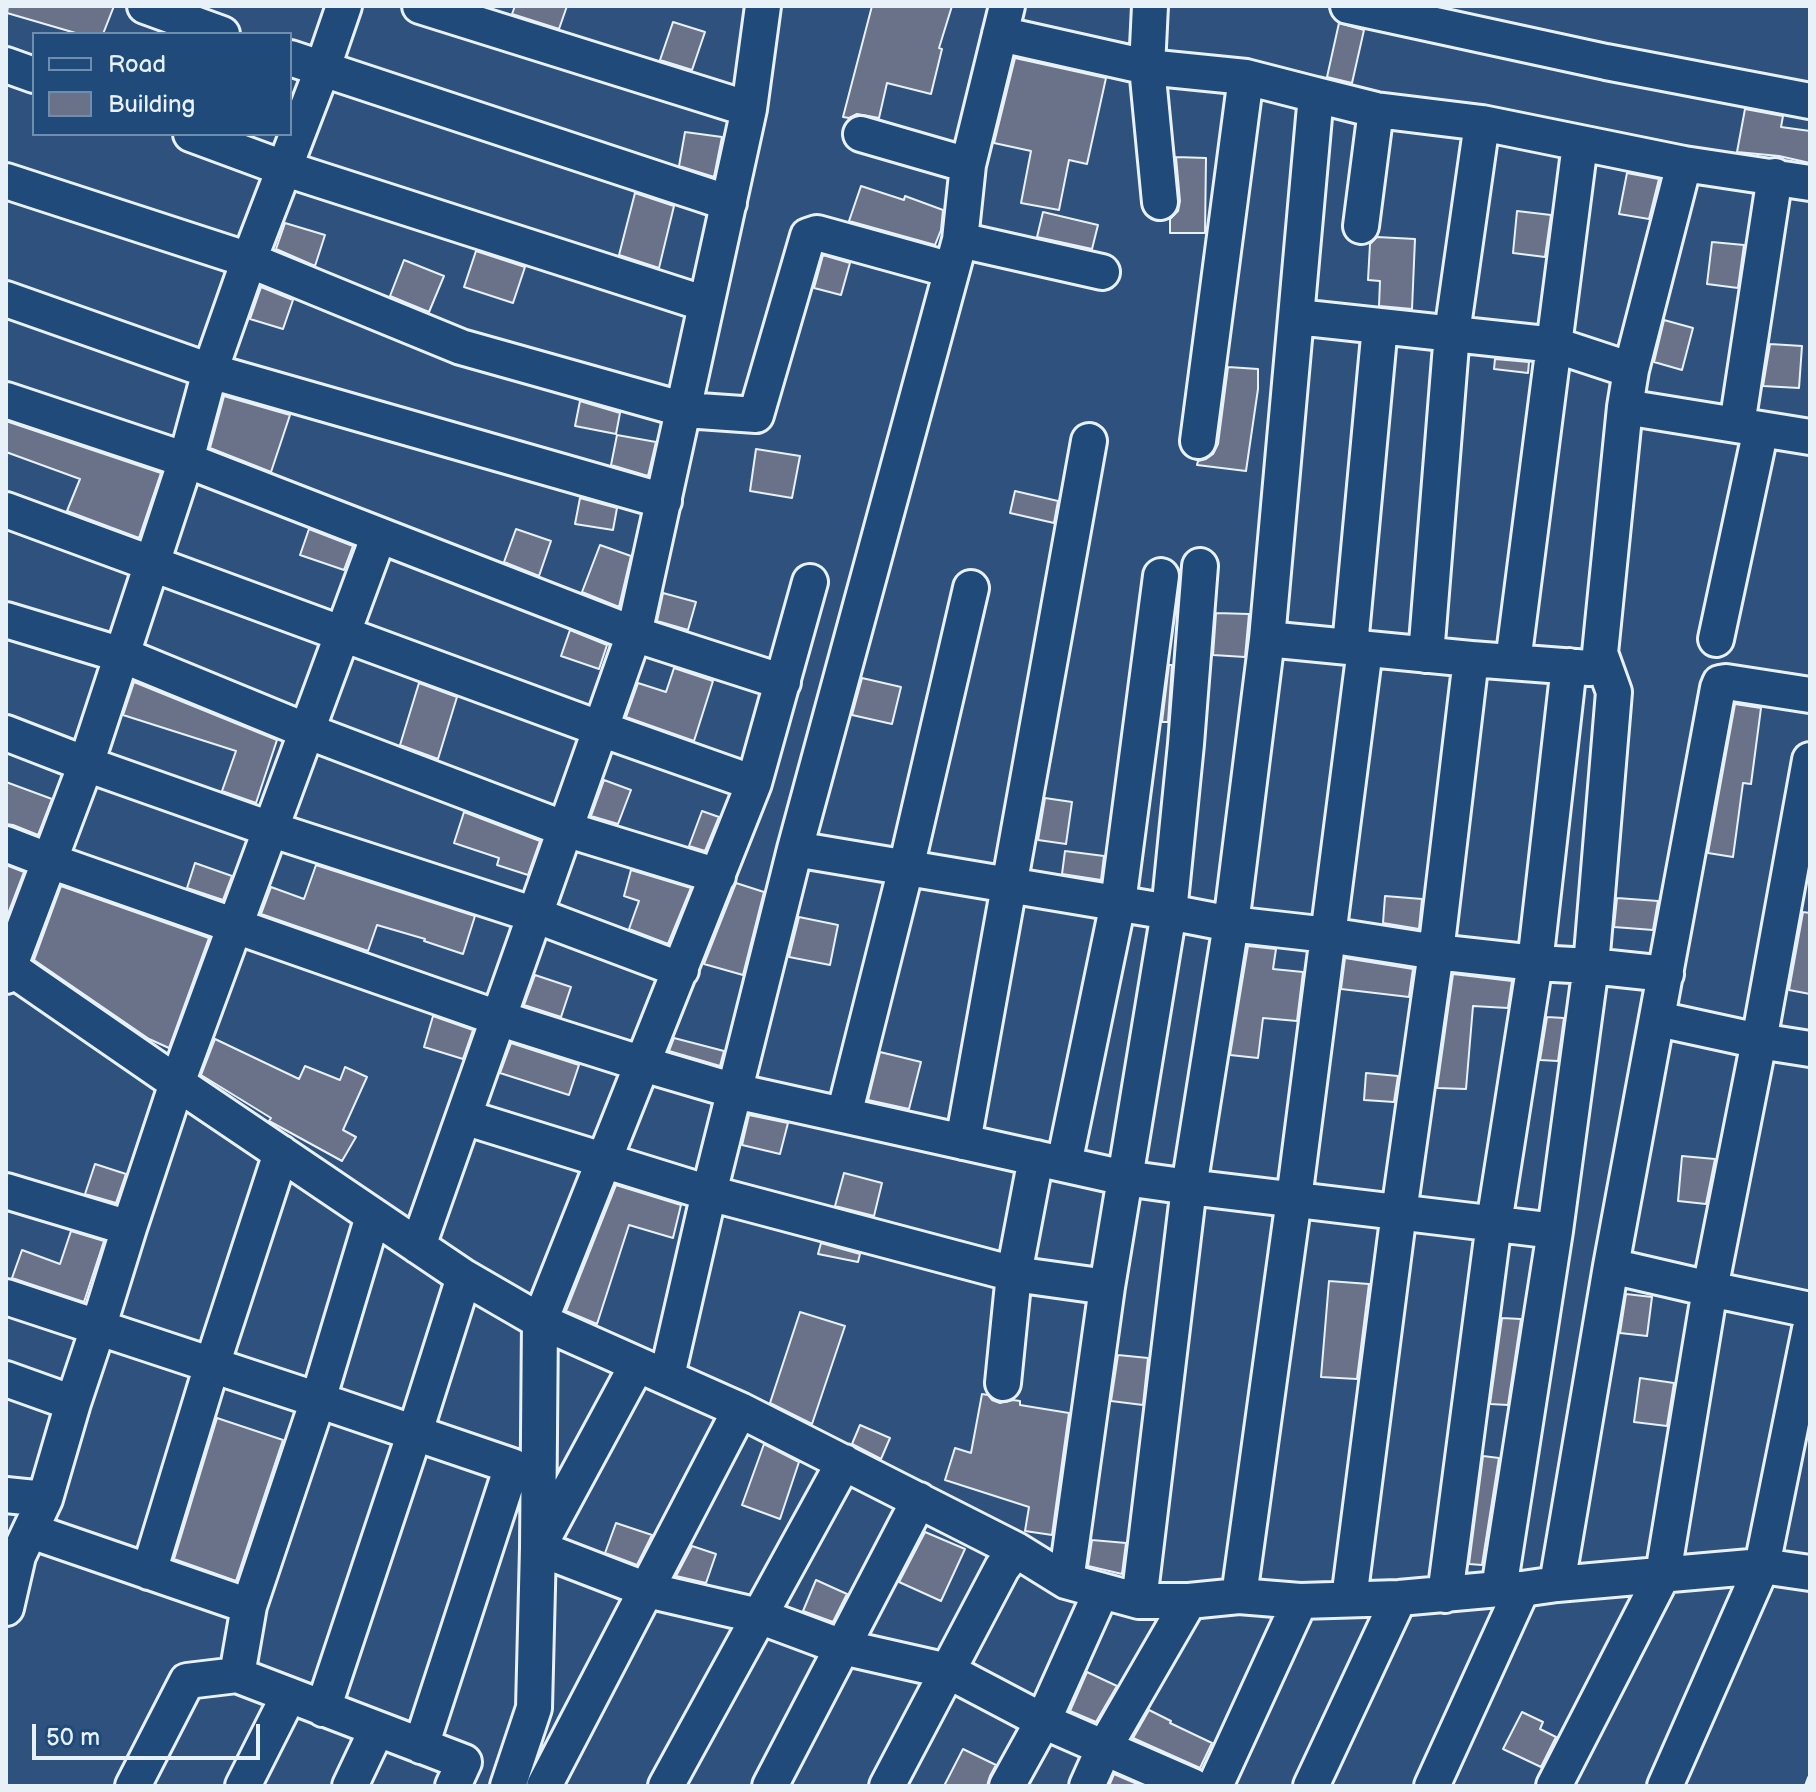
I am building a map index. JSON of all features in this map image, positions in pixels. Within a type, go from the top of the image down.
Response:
[{"type":"street","points":[[145,6],[216,32]]},
{"type":"street","points":[[344,6],[210,371],[186,460],[86,764],[7,970],[464,1277],[540,1321],[740,1410],[1016,1550],[1066,1581],[1139,1601],[1189,1601],[1239,1596],[1300,1601],[1445,1595],[1762,1566],[1810,1573]]},
{"type":"street","points":[[420,6],[749,109]]},
{"type":"street","points":[[418,1246],[634,634],[749,109],[763,6]]},
{"type":"street","points":[[1150,6],[1147,67],[1160,202]]},
{"type":"street","points":[[1348,6],[1461,18],[1606,62],[1810,101]]},
{"type":"street","points":[[538,1548],[652,1370],[709,1193],[795,849],[955,255],[968,165],[1004,20],[1147,67],[1246,77],[1376,110],[1482,123],[1684,164],[1810,183]]},
{"type":"street","points":[[292,59],[729,203]]},
{"type":"street","points":[[6,65],[32,74]]},
{"type":"street","points":[[1198,441],[1246,77]]},
{"type":"street","points":[[1139,1601],[1189,1187],[1231,924],[1267,639],[1316,95]]},
{"type":"street","points":[[1361,226],[1376,110]]},
{"type":"street","points":[[1426,655],[1452,333],[1482,123]]},
{"type":"street","points":[[861,134],[968,165]]},
{"type":"street","points":[[196,136],[283,168],[706,304]]},
{"type":"street","points":[[1513,662],[1580,144]]},
{"type":"street","points":[[1432,1786],[1511,1589],[1591,966],[1614,692],[1600,653],[1625,407],[1631,370],[1684,164]]},
{"type":"street","points":[[1716,639],[1749,427],[1775,176]]},
{"type":"street","points":[[6,181],[249,260],[461,347],[685,410],[756,415],[808,236],[817,233],[955,255],[1102,272]]},
{"type":"street","points":[[6,299],[210,371],[664,501]]},
{"type":"street","points":[[1297,317],[1555,345],[1631,370]]},
{"type":"street","points":[[1239,1596],[1364,657],[1351,635],[1380,326]]},
{"type":"street","points":[[6,400],[186,460],[634,634],[783,682]]},
{"type":"street","points":[[1625,407],[1810,437]]},
{"type":"street","points":[[963,1142],[1089,441]]},
{"type":"street","points":[[6,510],[754,783]]},
{"type":"street","points":[[6,1608],[18,1547],[45,1499],[177,1083],[379,535]]},
{"type":"street","points":[[1066,1581],[1107,1287],[1169,912],[1200,566]]},
{"type":"street","points":[[1003,1383],[1014,1274],[1050,1161],[1118,903],[1161,576]]},
{"type":"street","points":[[508,1786],[534,1708],[540,1321],[754,783],[810,582]]},
{"type":"street","points":[[844,1115],[906,868],[971,588]]},
{"type":"street","points":[[6,620],[122,655],[307,731],[565,829],[718,876]]},
{"type":"street","points":[[1267,639],[1606,669]]},
{"type":"street","points":[[1349,1599],[1436,952],[1471,659]]},
{"type":"street","points":[[1445,1595],[1494,1223],[1535,963],[1569,666]]},
{"type":"street","points":[[1557,1584],[1611,1266],[1720,683],[1810,695]]},
{"type":"street","points":[[6,733],[270,829],[535,915],[681,970]]},
{"type":"street","points":[[1554,1786],[1663,1574],[1710,1289],[1810,760]]},
{"type":"street","points":[[6,844],[498,1018],[735,1091],[1125,1178],[1555,1231]]},
{"type":"street","points":[[795,849],[1231,924],[1436,952],[1666,974]]},
{"type":"street","points":[[1658,1019],[1810,1049]]},
{"type":"street","points":[[464,1117],[709,1193],[1014,1274],[1107,1287]]},
{"type":"street","points":[[149,1572],[281,1153]]},
{"type":"street","points":[[6,1191],[129,1228]]},
{"type":"street","points":[[237,1675],[249,1606],[318,1400],[373,1216]]},
{"type":"street","points":[[1611,1266],[1810,1310]]},
{"type":"street","points":[[323,1709],[464,1277]]},
{"type":"street","points":[[6,1297],[512,1466],[421,1746]]},
{"type":"street","points":[[1665,1786],[1762,1566],[1810,1329]]},
{"type":"street","points":[[6,1379],[73,1403]]},
{"type":"street","points":[[544,1786],[740,1410]]},
{"type":"street","points":[[666,1786],[844,1462]]},
{"type":"street","points":[[6,1495],[45,1499]]},
{"type":"street","points":[[770,1786],[919,1500]]},
{"type":"street","points":[[18,1547],[149,1572],[249,1606]]},
{"type":"street","points":[[538,1548],[647,1590],[759,1616],[842,1647],[948,1671],[1043,1721],[1192,1786]]},
{"type":"street","points":[[887,1786],[1002,1568],[1016,1550]]},
{"type":"street","points":[[1007,1786],[1043,1721],[1101,1592]]},
{"type":"street","points":[[1311,1786],[1399,1598]]},
{"type":"street","points":[[1087,1786],[1104,1748],[1189,1601]]},
{"type":"street","points":[[1215,1786],[1300,1601]]},
{"type":"street","points":[[133,1786],[187,1681],[237,1675],[464,1762],[453,1786]]},
{"type":"street","points":[[243,1786],[289,1695]]},
{"type":"street","points":[[350,1786],[377,1729]]},
{"type":"building","points":[[8,6],[114,6],[104,32],[72,32],[7,13]]},
{"type":"building","points":[[515,6],[567,6],[559,29],[512,14]]},
{"type":"building","points":[[872,6],[952,6],[939,48],[942,49],[931,94],[887,83],[879,118],[857,114],[843,117]]},
{"type":"building","points":[[673,22],[705,32],[692,70],[660,60]]},
{"type":"building","points":[[1339,23],[1364,30],[1352,83],[1327,77]]},
{"type":"building","points":[[1015,58],[1106,78],[1087,164],[1069,160],[1059,210],[1021,203],[1031,151],[994,143]]},
{"type":"building","points":[[1745,109],[1783,116],[1781,127],[1810,131],[1810,163],[1737,152]]},
{"type":"building","points":[[685,132],[722,137],[714,177],[679,166]]},
{"type":"building","points":[[1176,157],[1206,158],[1205,233],[1170,233],[1170,219],[1178,211],[1180,201]]},
{"type":"building","points":[[1627,173],[1659,179],[1649,219],[1619,214]]},
{"type":"building","points":[[861,186],[904,200],[905,196],[943,210],[941,230],[935,245],[849,221]]},
{"type":"building","points":[[635,193],[674,206],[659,268],[619,255]]},
{"type":"building","points":[[1517,211],[1551,215],[1545,257],[1513,253]]},
{"type":"building","points":[[1043,212],[1098,225],[1092,249],[1037,237]]},
{"type":"building","points":[[285,223],[325,235],[315,266],[276,249]]},
{"type":"building","points":[[1377,237],[1415,239],[1412,309],[1379,306],[1380,281],[1368,280],[1370,244]]},
{"type":"building","points":[[1712,242],[1744,245],[1738,288],[1707,284]]},
{"type":"building","points":[[476,251],[525,267],[513,303],[464,287]]},
{"type":"building","points":[[823,255],[850,263],[841,295],[814,288]]},
{"type":"building","points":[[404,260],[444,276],[429,312],[390,296]]},
{"type":"building","points":[[261,287],[293,300],[283,329],[250,319]]},
{"type":"building","points":[[1664,320],[1693,328],[1682,370],[1654,362]]},
{"type":"building","points":[[1770,344],[1802,346],[1799,388],[1763,386]]},
{"type":"building","points":[[1495,359],[1529,362],[1528,373],[1494,369]]},
{"type":"building","points":[[1228,367],[1258,369],[1246,471],[1197,465],[1198,461],[1213,454],[1218,444]]},
{"type":"building","points":[[224,396],[290,415],[271,472],[210,448]]},
{"type":"building","points":[[580,401],[620,413],[616,434],[575,426]]},
{"type":"building","points":[[6,421],[161,473],[139,538],[67,511],[80,479],[6,452]]},
{"type":"building","points":[[617,435],[656,442],[648,476],[611,465]]},
{"type":"building","points":[[756,449],[800,456],[792,498],[750,491]]},
{"type":"building","points":[[1015,491],[1058,501],[1054,523],[1010,513]]},
{"type":"building","points":[[580,498],[617,508],[613,530],[575,524]]},
{"type":"building","points":[[309,529],[353,546],[344,570],[300,555]]},
{"type":"building","points":[[516,529],[551,541],[539,576],[504,562]]},
{"type":"building","points":[[600,545],[631,556],[619,607],[582,592]]},
{"type":"building","points":[[663,593],[696,602],[688,630],[657,621]]},
{"type":"building","points":[[1216,613],[1249,614],[1245,657],[1213,655]]},
{"type":"building","points":[[570,630],[607,645],[599,669],[561,656]]},
{"type":"building","points":[[1169,665],[1172,665],[1168,722],[1162,722]]},
{"type":"building","points":[[674,668],[713,681],[694,741],[626,717],[638,683],[666,692]]},
{"type":"building","points":[[862,678],[901,687],[892,724],[852,715]]},
{"type":"building","points":[[134,682],[277,740],[256,803],[222,791],[236,751],[123,715]]},
{"type":"building","points":[[419,683],[457,697],[438,759],[400,745]]},
{"type":"building","points":[[1735,704],[1761,708],[1751,784],[1743,783],[1733,857],[1708,853]]},
{"type":"building","points":[[604,780],[631,790],[618,824],[591,816]]},
{"type":"building","points":[[6,782],[52,799],[38,835],[6,824]]},
{"type":"building","points":[[1045,798],[1072,802],[1066,844],[1038,840]]},
{"type":"building","points":[[702,811],[719,817],[705,851],[689,846]]},
{"type":"building","points":[[464,812],[540,841],[528,875],[497,865],[499,858],[454,843]]},
{"type":"building","points":[[1065,851],[1104,856],[1101,880],[1062,874]]},
{"type":"building","points":[[195,863],[232,876],[223,900],[187,888]]},
{"type":"building","points":[[6,865],[24,872],[6,919]]},
{"type":"building","points":[[316,865],[475,916],[463,954],[377,925],[368,951],[261,914],[271,887],[304,899]]},
{"type":"building","points":[[631,870],[691,888],[668,944],[629,929],[639,901],[624,896]]},
{"type":"building","points":[[736,883],[764,892],[743,975],[704,964]]},
{"type":"building","points":[[61,886],[209,938],[169,1048],[149,1039],[34,960]]},
{"type":"building","points":[[1385,896],[1422,899],[1419,929],[1383,923]]},
{"type":"building","points":[[1617,898],[1658,901],[1653,930],[1614,927]]},
{"type":"building","points":[[1803,912],[1810,913],[1810,994],[1789,990]]},
{"type":"building","points":[[799,917],[838,925],[830,965],[789,957]]},
{"type":"building","points":[[1248,946],[1276,949],[1273,969],[1303,972],[1297,1021],[1263,1018],[1258,1058],[1230,1055]]},
{"type":"building","points":[[1345,958],[1413,969],[1409,997],[1341,989]]},
{"type":"building","points":[[1453,974],[1512,981],[1508,1008],[1473,1006],[1466,1089],[1437,1088]]},
{"type":"building","points":[[535,975],[571,987],[561,1017],[524,1005]]},
{"type":"building","points":[[433,1016],[473,1030],[463,1059],[424,1047]]},
{"type":"building","points":[[1547,1017],[1564,1018],[1558,1061],[1540,1060]]},
{"type":"building","points":[[674,1038],[724,1051],[720,1066],[669,1051]]},
{"type":"building","points":[[215,1039],[299,1079],[305,1066],[340,1080],[345,1067],[367,1077],[343,1130],[356,1137],[342,1161],[269,1121],[271,1118],[201,1075]]},
{"type":"building","points":[[511,1043],[579,1065],[569,1095],[500,1073]]},
{"type":"building","points":[[880,1052],[921,1062],[909,1109],[868,1100]]},
{"type":"building","points":[[1366,1073],[1398,1076],[1394,1102],[1364,1100]]},
{"type":"building","points":[[749,1115],[788,1123],[780,1154],[742,1145]]},
{"type":"building","points":[[1682,1156],[1715,1159],[1706,1204],[1678,1201]]},
{"type":"building","points":[[95,1164],[126,1174],[116,1203],[85,1194]]},
{"type":"building","points":[[844,1173],[882,1183],[874,1216],[835,1206]]},
{"type":"building","points":[[616,1185],[681,1205],[673,1238],[629,1225],[597,1324],[566,1311]]},
{"type":"building","points":[[71,1231],[104,1241],[84,1302],[12,1278],[22,1250],[60,1264]]},
{"type":"building","points":[[821,1243],[860,1254],[858,1262],[818,1254]]},
{"type":"building","points":[[1329,1281],[1369,1284],[1357,1379],[1321,1377]]},
{"type":"building","points":[[1626,1294],[1652,1297],[1647,1336],[1620,1333]]},
{"type":"building","points":[[800,1312],[845,1326],[812,1424],[770,1403]]},
{"type":"building","points":[[1502,1318],[1521,1319],[1508,1405],[1490,1404]]},
{"type":"building","points":[[1118,1355],[1148,1358],[1143,1405],[1111,1401]]},
{"type":"building","points":[[1640,1378],[1674,1383],[1667,1426],[1634,1422]]},
{"type":"building","points":[[982,1394],[1000,1403],[1020,1401],[1020,1405],[1069,1413],[1052,1535],[1025,1531],[1029,1507],[945,1480],[955,1448],[971,1453]]},
{"type":"building","points":[[217,1418],[283,1440],[236,1581],[174,1559]]},
{"type":"building","points":[[860,1425],[890,1438],[881,1459],[852,1444]]},
{"type":"building","points":[[764,1444],[799,1462],[780,1519],[742,1505]]},
{"type":"building","points":[[1483,1456],[1499,1458],[1482,1565],[1469,1564]]},
{"type":"building","points":[[616,1523],[652,1535],[637,1565],[605,1553]]},
{"type":"building","points":[[925,1532],[965,1549],[941,1601],[899,1582]]},
{"type":"building","points":[[1092,1540],[1126,1543],[1122,1574],[1088,1566]]},
{"type":"building","points":[[692,1546],[716,1554],[706,1583],[676,1576]]},
{"type":"building","points":[[816,1580],[847,1594],[833,1622],[803,1611]]},
{"type":"building","points":[[1087,1672],[1117,1686],[1096,1722],[1070,1711]]},
{"type":"building","points":[[1149,1710],[1212,1743],[1200,1768],[1133,1738]]},
{"type":"building","points":[[1522,1712],[1543,1722],[1540,1729],[1556,1737],[1541,1767],[1503,1749]]},
{"type":"building","points":[[963,1749],[996,1765],[987,1786],[944,1786]]},
{"type":"building","points":[[1114,1774],[1142,1786],[1109,1786]]},
{"type":"railway","points":[[1807,1786],[1810,1778]]}]
